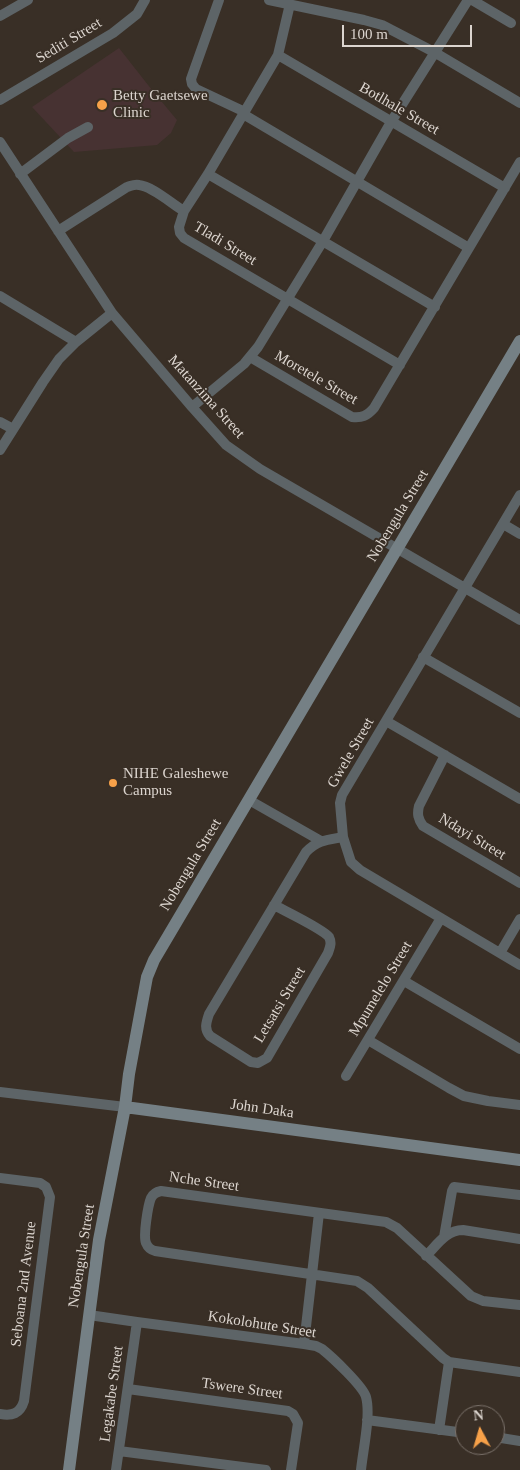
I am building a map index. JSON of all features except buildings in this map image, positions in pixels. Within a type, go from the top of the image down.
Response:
[{"type":"street","points":[[0,16],[28,0]]},
{"type":"street","name":"Sediti Street","points":[[0,100],[113,32],[137,14],[145,0]]},
{"type":"street","points":[[219,0],[192,79],[192,84],[196,89],[244,113],[469,248]]},
{"type":"street","points":[[269,0],[382,25],[434,52],[520,103]]},
{"type":"street","points":[[192,407],[250,357],[323,241],[434,52],[468,0]]},
{"type":"street","points":[[472,0],[511,22]]},
{"type":"street","name":"Tladi Street","points":[[290,4],[278,55],[184,211],[179,227],[180,233],[184,238],[400,365]]},
{"type":"street","name":"Botlhale Street","points":[[278,55],[505,188]]},
{"type":"street","points":[[20,174],[68,138],[88,127]]},
{"type":"street","name":"Matanzima Street","points":[[0,142],[112,313],[226,445],[260,468],[520,620]]},
{"type":"street","name":"Moretele Street","points":[[250,357],[352,417],[361,418],[368,415],[435,307],[520,162]]},
{"type":"street","points":[[208,174],[435,307]]},
{"type":"street","points":[[58,231],[127,187],[134,185],[147,187],[184,211]]},
{"type":"street","points":[[0,296],[76,342]]},
{"type":"street","points":[[0,450],[51,369],[76,342],[112,313]]},
{"type":"street","name":"Nobengula Street","points":[[69,1470],[99,1240],[125,1107],[129,1074],[147,978],[154,960],[520,341]]},
{"type":"street","points":[[0,422],[12,429]]},
{"type":"street","name":"Gwele Street","points":[[520,495],[342,795],[340,803],[343,837],[351,862],[360,870],[520,965]]},
{"type":"street","points":[[503,524],[520,534]]},
{"type":"street","points":[[423,657],[520,714]]},
{"type":"street","points":[[386,721],[520,799]]},
{"type":"street","name":"Ndayi Street","points":[[445,755],[420,806],[418,812],[420,822],[423,826],[520,883]]},
{"type":"street","points":[[249,800],[321,841],[343,837]]},
{"type":"street","name":"Letsatsi Street","points":[[274,905],[325,933],[329,937],[331,946],[266,1058],[258,1063],[251,1062],[210,1036],[206,1032],[205,1027],[209,1014],[274,905],[306,852],[313,845],[321,841]]},
{"type":"street","name":"Mpumelelo Street","points":[[346,1076],[441,918]]},
{"type":"street","points":[[500,953],[520,919]]},
{"type":"street","points":[[404,981],[520,1049]]},
{"type":"street","points":[[368,1040],[464,1096],[520,1105]]},
{"type":"street","name":"John Daka","points":[[0,1092],[520,1160]]},
{"type":"street","name":"Seboana 2nd Avenue","points":[[0,1178],[40,1183],[46,1187],[50,1197],[24,1401],[22,1408],[16,1413],[12,1415],[0,1414]]},
{"type":"street","points":[[444,1237],[454,1187],[520,1195]]},
{"type":"street","name":"Nche Street","points":[[449,1362],[363,1284],[347,1279],[150,1249],[146,1244],[145,1238],[149,1204],[152,1197],[160,1191],[386,1222],[397,1228],[471,1296],[484,1301],[520,1305]]},
{"type":"street","points":[[304,1344],[319,1213]]},
{"type":"street","points":[[426,1256],[449,1232],[458,1230],[520,1239]]},
{"type":"street","name":"Kokolohute Street","points":[[90,1315],[316,1346],[327,1353],[362,1388],[367,1400],[367,1420],[361,1470]]},
{"type":"street","name":"Legakabe Street","points":[[116,1470],[137,1322]]},
{"type":"street","points":[[440,1430],[449,1362],[520,1372]]},
{"type":"street","name":"Tswere Street","points":[[128,1389],[288,1411],[293,1414],[298,1423],[291,1470]]},
{"type":"street","points":[[367,1420],[455,1432]]},
{"type":"street","points":[[505,1439],[520,1441]]},
{"type":"street","points":[[119,1451],[266,1470]]},
{"type":"shaded area","points":[[119,48],[177,120],[171,133],[157,145],[74,152],[32,107]]},
{"type":"place","name":"Betty Gaetsewe Clinic","points":[[102,105]]},
{"type":"place","name":"NIHE Galeshewe Campus","points":[[113,783]]}]
